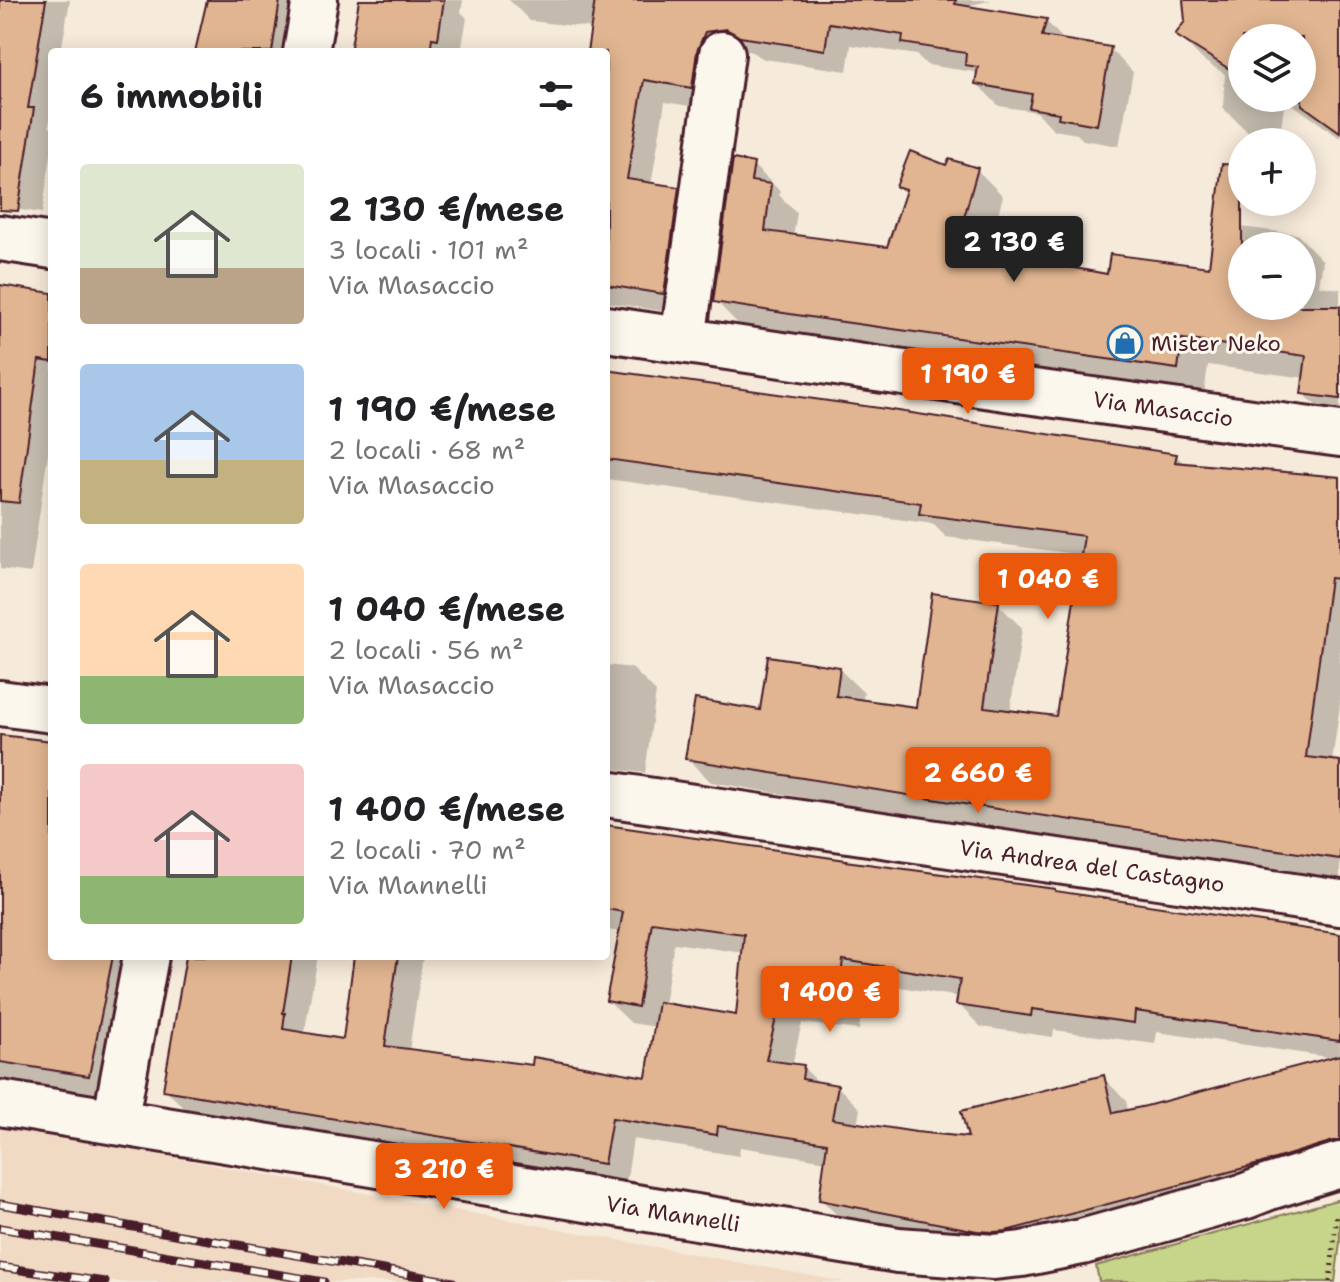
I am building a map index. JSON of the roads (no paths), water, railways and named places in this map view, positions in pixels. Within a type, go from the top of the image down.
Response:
[{"type":"street","points":[[307,48],[315,0]]},
{"type":"street","points":[[683,340],[722,54]]},
{"type":"street","points":[[0,238],[48,245]]},
{"type":"street","name":"Via Masaccio","points":[[610,330],[1340,434]]},
{"type":"street","points":[[0,703],[48,709]]},
{"type":"street","name":"Via Andrea del Castagno","points":[[610,795],[1340,903]]},
{"type":"street","points":[[115,1122],[145,960]]},
{"type":"street","name":"Via Mannelli","points":[[0,1103],[898,1250],[994,1257],[1040,1267],[1097,1238],[1246,1196],[1340,1165]]},
{"type":"railway","points":[[0,1204],[453,1282]]},
{"type":"railway","points":[[0,1228],[324,1282]]},
{"type":"railway","points":[[0,1267],[105,1282]]},
{"type":"place","name":"Mister Neko","points":[[1125,343]]}]
